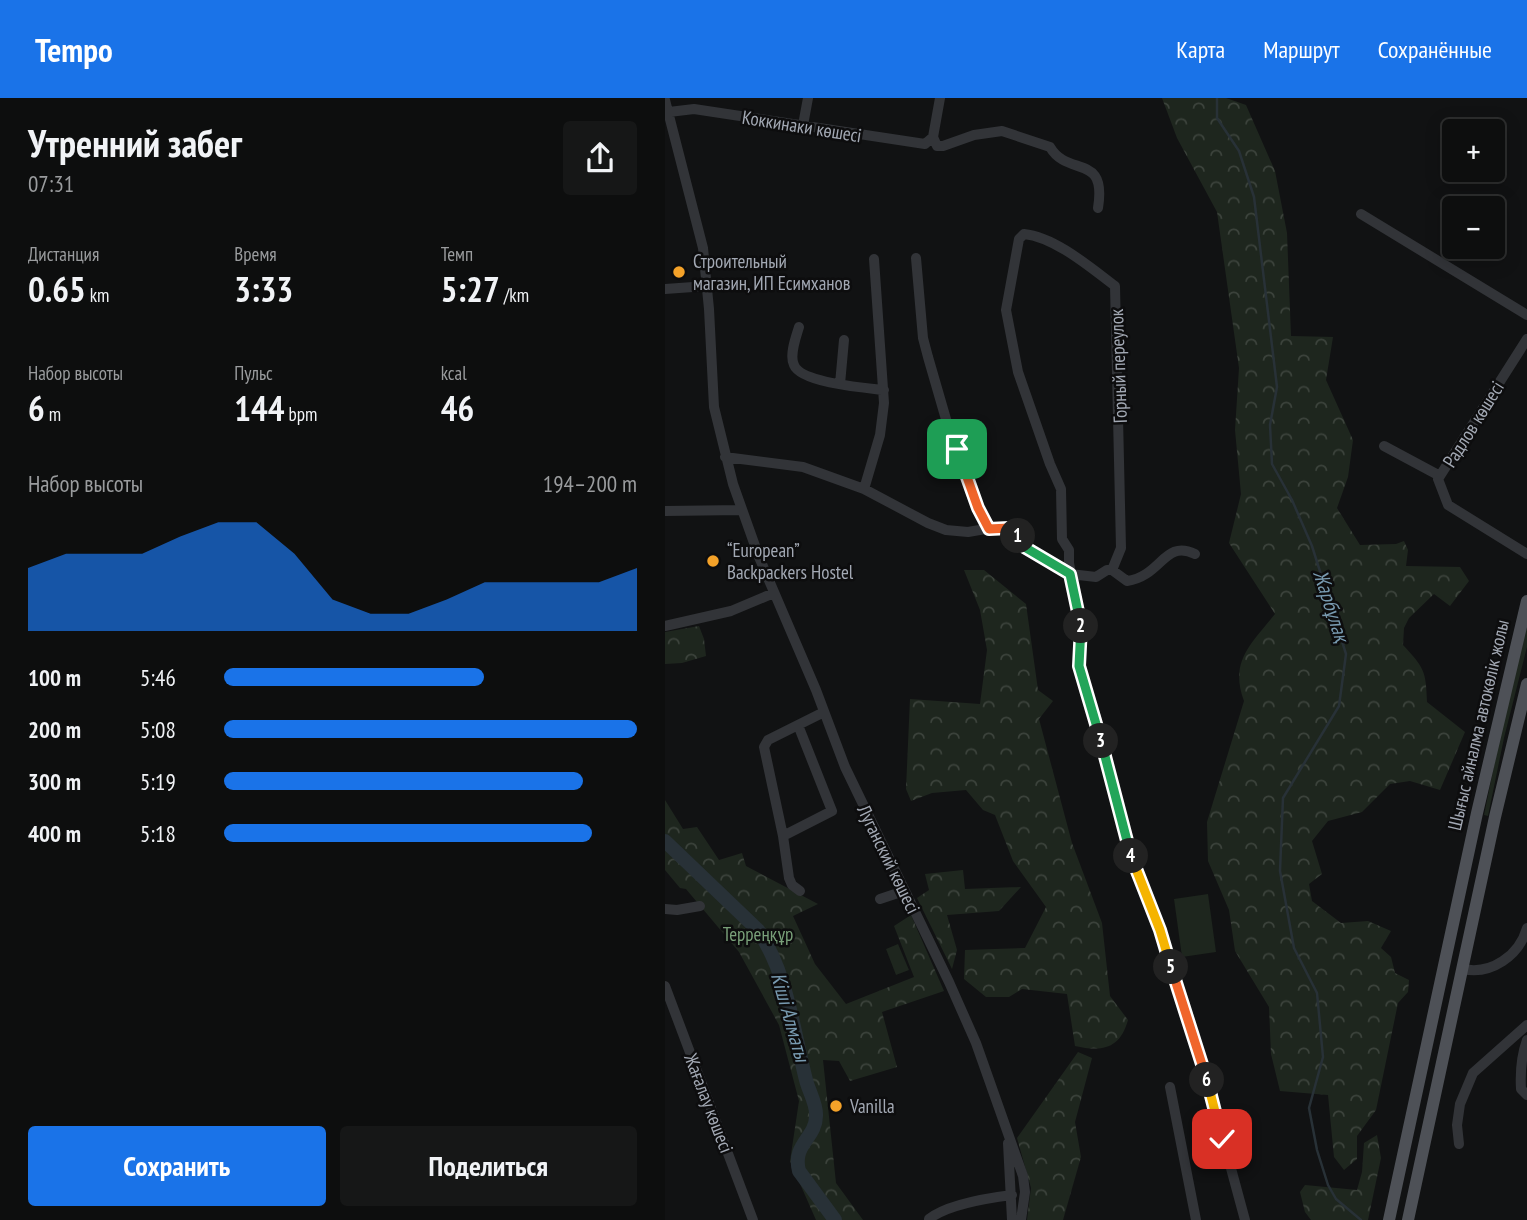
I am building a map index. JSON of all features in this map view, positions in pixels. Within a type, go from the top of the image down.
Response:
[{"type":"main road","name":"Шығыс айналма автокөлік жолы","points":[[1389,1220],[1467,858],[1527,601]]},
{"type":"main road","points":[[1408,1220],[1527,684]]},
{"type":"street","points":[[803,125],[808,98]]},
{"type":"street","points":[[940,98],[933,137],[937,146],[974,135],[1002,131],[1050,147],[1055,155],[1094,174],[1099,185],[1098,208]]},
{"type":"street","name":"Луганский көшесі","points":[[665,100],[669,112],[670,139],[703,248],[715,407],[725,457],[774,593],[845,767],[975,1043],[1023,1175],[1025,1192],[1021,1220]]},
{"type":"street","name":"Коккинаки көшесі","points":[[669,112],[694,109],[925,144],[933,137]]},
{"type":"street","points":[[1361,214],[1527,315]]},
{"type":"street","name":"Горный переулок","points":[[1070,574],[1069,550],[1062,539],[1061,489],[1018,372],[1006,310],[1019,239],[1024,234],[1037,235],[1076,257],[1115,286],[1121,548],[1112,570]]},
{"type":"street","points":[[916,257],[927,357],[950,433],[978,508],[989,529]]},
{"type":"street","points":[[865,489],[880,435],[884,390],[874,259]]},
{"type":"street","points":[[665,289],[707,286]]},
{"type":"street","points":[[799,327],[794,366],[814,378],[884,390]]},
{"type":"street","name":"Радлов көшесі","points":[[1527,339],[1438,479],[1448,505],[1527,554]]},
{"type":"street","points":[[839,384],[844,340]]},
{"type":"street","points":[[1384,446],[1440,476]]},
{"type":"street","points":[[725,457],[803,467],[865,489],[946,530],[968,532],[1009,528],[1026,548],[1070,574],[1096,578],[1107,570],[1112,570],[1127,581],[1145,577],[1170,552],[1186,550],[1195,554]]},
{"type":"street","points":[[665,511],[742,510]]},
{"type":"street","points":[[1070,574],[1082,636],[1079,666],[1082,681],[1094,710],[1132,861],[1160,930],[1206,1076],[1245,1220]]},
{"type":"street","points":[[665,626],[731,611],[774,593]]},
{"type":"street","points":[[800,891],[792,885],[789,878],[764,747],[768,740],[824,712]]},
{"type":"street","points":[[783,836],[832,811],[798,725]]},
{"type":"street","points":[[880,899],[904,891]]},
{"type":"street","points":[[665,909],[700,906]]},
{"type":"street","points":[[1463,969],[1481,971],[1495,965],[1518,949],[1527,928]]},
{"type":"street","name":"Жағалау көшесі","points":[[665,986],[753,1220]]},
{"type":"street","points":[[1459,1144],[1457,1125],[1461,1104],[1473,1073],[1527,1025]]},
{"type":"street","points":[[1527,1040],[1520,1076],[1521,1089],[1527,1095]]},
{"type":"street","points":[[1170,1087],[1196,1220]]},
{"type":"street","name":"Луганский көшесі","points":[[1004,1126],[1009,1155],[1012,1220]]},
{"type":"street","points":[[929,1219],[938,1212],[1012,1195]]},
{"type":"green space","points":[[1162,98],[1226,98],[1246,105],[1275,171],[1287,233],[1291,336],[1333,337],[1326,380],[1353,440],[1348,477],[1337,508],[1360,545],[1396,544],[1404,541],[1408,550],[1406,566],[1460,567],[1469,581],[1450,606],[1434,594],[1409,618],[1404,628],[1403,645],[1423,670],[1427,702],[1465,732],[1440,790],[1410,781],[1390,784],[1362,812],[1328,821],[1312,841],[1322,874],[1309,884],[1312,901],[1341,923],[1368,921],[1391,931],[1381,948],[1391,957],[1395,973],[1409,980],[1408,992],[1398,1003],[1376,1110],[1357,1136],[1357,1159],[1344,1170],[1334,1157],[1328,1095],[1280,1091],[1271,1054],[1269,1007],[1235,951],[1229,910],[1208,861],[1207,822],[1244,701],[1239,675],[1241,664],[1251,644],[1275,614],[1229,543],[1241,494],[1235,430],[1239,368],[1217,212],[1177,138]]},
{"type":"green space","points":[[964,570],[984,570],[1026,604],[1038,690],[1053,701],[1039,719],[1072,843],[1102,923],[1110,996],[1128,1020],[1120,1037],[1109,1046],[1094,1049],[1075,1046],[1067,994],[1022,989],[1009,997],[986,997],[964,979],[965,950],[1025,948],[1046,907],[1013,861],[995,815],[983,810],[966,790],[932,793],[911,801],[906,789],[910,699],[980,704],[987,650],[980,610]]},
{"type":"green space","points":[[1527,625],[1527,647],[1488,816],[1484,815],[1507,702]]},
{"type":"green space","points":[[699,626],[706,656],[682,663],[665,664],[665,632]]},
{"type":"green space","name":"Терреңқұр","points":[[665,800],[683,829],[697,827],[719,860],[742,853],[746,866],[818,904],[793,916],[815,964],[846,1004],[914,977],[894,926],[911,915],[944,991],[882,1012],[897,1067],[850,1081],[839,1061],[823,1060],[836,1183],[863,1220],[816,1220],[790,1161],[799,1101],[779,1025],[739,952],[686,889],[680,888],[665,870]]},
{"type":"green space","points":[[963,870],[965,889],[1021,887],[999,911],[947,915],[957,950],[952,969],[917,898],[929,890],[925,874]]},
{"type":"green space","points":[[1208,894],[1216,952],[1182,957],[1174,899]]},
{"type":"green space","points":[[898,944],[909,970],[896,975],[886,949]]},
{"type":"green space","points":[[1078,1052],[1092,1058],[1075,1122],[1081,1157],[1063,1220],[1027,1220],[1031,1188],[1017,1138]]},
{"type":"green space","points":[[1377,1135],[1381,1158],[1368,1220],[1311,1220],[1305,1212],[1300,1192],[1305,1185],[1357,1190],[1362,1172],[1364,1143]]},
{"type":"waterway","name":"Жарбұлақ","points":[[1217,98],[1217,118],[1239,151],[1254,197],[1277,387],[1270,425],[1272,464],[1292,500],[1312,546],[1346,654],[1339,706],[1283,798],[1280,871],[1294,948],[1317,993],[1323,1057],[1309,1108],[1317,1150],[1328,1185],[1336,1199],[1361,1220]]},
{"type":"waterway","name":"Кіші Алматы","points":[[665,841],[758,930],[768,947],[783,984],[816,1112],[815,1124],[799,1154],[799,1171],[835,1220]]},
{"type":"place","name":"Строительный магазин, ИП Есимханов","points":[[679,272]]},
{"type":"place","name":"“European” Backpackers Hostel","points":[[713,561]]},
{"type":"place","name":"Vanilla","points":[[836,1106]]},
{"type":"route","points":[[957,449],[978,508],[989,529],[1009,528],[1026,548],[1070,574],[1073,580],[1082,636],[1079,666],[1082,681],[1096,718],[1132,861],[1160,930],[1206,1076],[1222,1139]]}]
